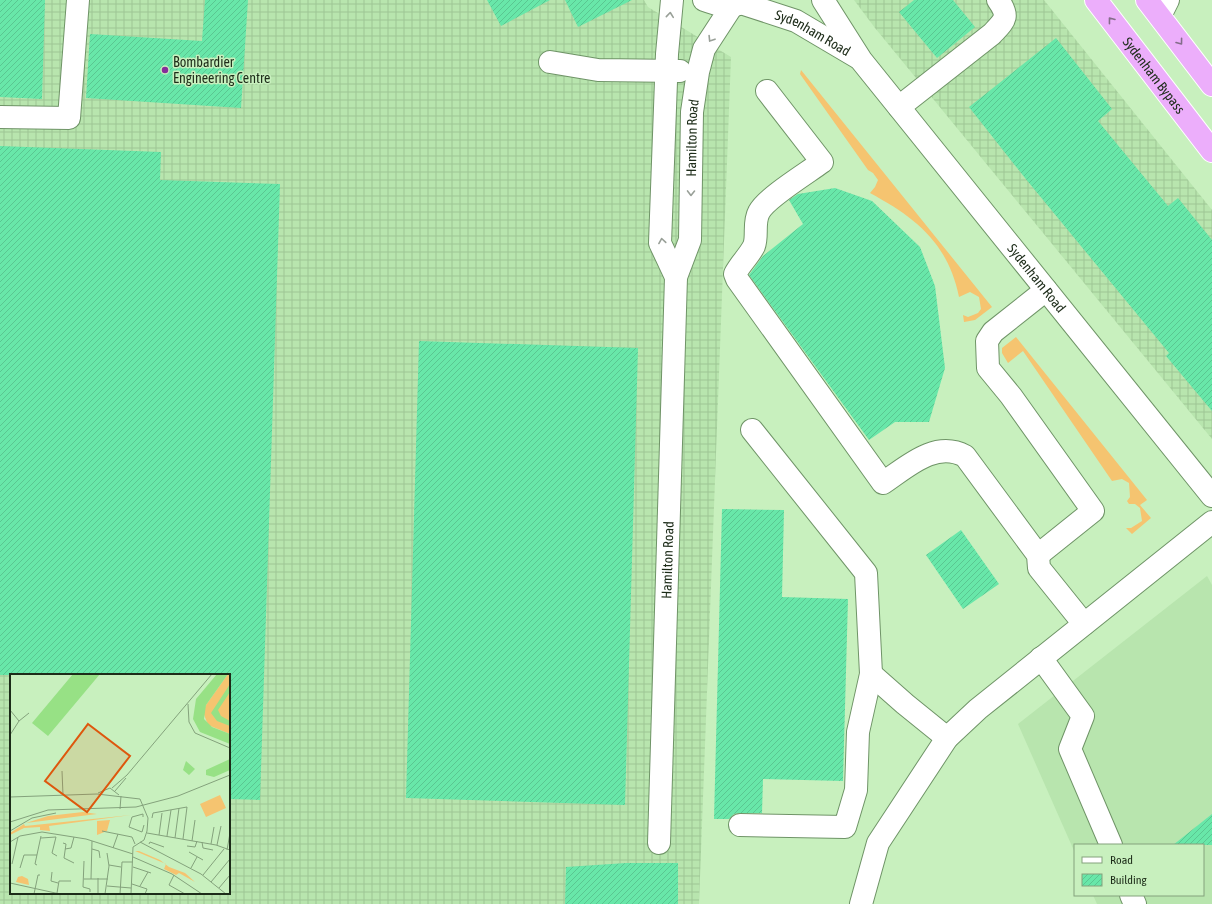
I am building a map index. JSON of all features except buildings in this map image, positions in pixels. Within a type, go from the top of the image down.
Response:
[{"type":"highway","name":"Sydenham Bypass","points":[[1096,0],[1212,151]]},
{"type":"highway","points":[[1159,5],[1212,85]]},
{"type":"street","points":[[0,117],[69,118],[78,0]]},
{"type":"street","name":"Hamilton Road","points":[[672,0],[666,70],[660,242],[676,277]]},
{"type":"street","name":"Sydenham Road","points":[[704,0],[713,4],[739,3],[796,21],[860,60]]},
{"type":"street","name":"Sydenham Road","points":[[823,0],[860,60],[1212,496]]},
{"type":"street","points":[[899,107],[992,34],[1005,20],[1005,10],[998,0]]},
{"type":"street","name":"Hamilton Road","points":[[659,843],[676,277],[690,240],[692,112],[698,72],[704,49],[739,3]]},
{"type":"street","points":[[550,62],[598,70],[666,70],[698,72]]},
{"type":"street","points":[[767,91],[822,162],[770,200],[759,212],[755,222],[755,244],[735,274],[736,279],[883,483],[922,456],[932,452],[956,452],[965,456],[1038,555],[1039,568],[1084,624]]},
{"type":"street","points":[[1038,555],[1093,511],[1011,396],[988,368],[987,341],[993,332],[1046,290]]},
{"type":"street","points":[[740,825],[845,827],[856,790],[858,732],[871,674],[866,573],[752,430]]},
{"type":"street","points":[[860,904],[878,843],[947,738],[978,709],[1040,658],[1212,522]]},
{"type":"street","points":[[1040,658],[1083,716],[1070,749],[1111,844]]},
{"type":"street","points":[[871,674],[947,738]]},
{"type":"shaded area","points":[[0,0],[644,0],[648,7],[731,57],[699,904],[0,904]]},
{"type":"shaded area","points":[[854,0],[1044,0],[1212,210],[1212,439],[875,28]]},
{"type":"shaded area","points":[[801,70],[992,307],[975,320],[964,322],[963,315],[968,317],[978,313],[981,309],[979,297],[970,292],[959,297],[954,278],[947,261],[928,234],[902,212],[870,193],[878,180],[873,173],[868,170],[800,74]]},
{"type":"shaded area","points":[[1016,337],[1147,500],[1140,505],[1151,518],[1132,534],[1126,528],[1131,528],[1142,521],[1140,508],[1135,504],[1129,504],[1127,501],[1130,497],[1129,483],[1122,479],[1112,481],[1023,351],[1008,363],[1002,353],[1002,348]]},
{"type":"shaded area","points":[[1207,576],[1212,585],[1212,904],[1097,904],[1093,896],[1204,896],[1204,844],[1074,844],[1074,851],[1018,724]]},
{"type":"place","name":"Bombardier Engineering Centre","points":[[165,70]]}]
